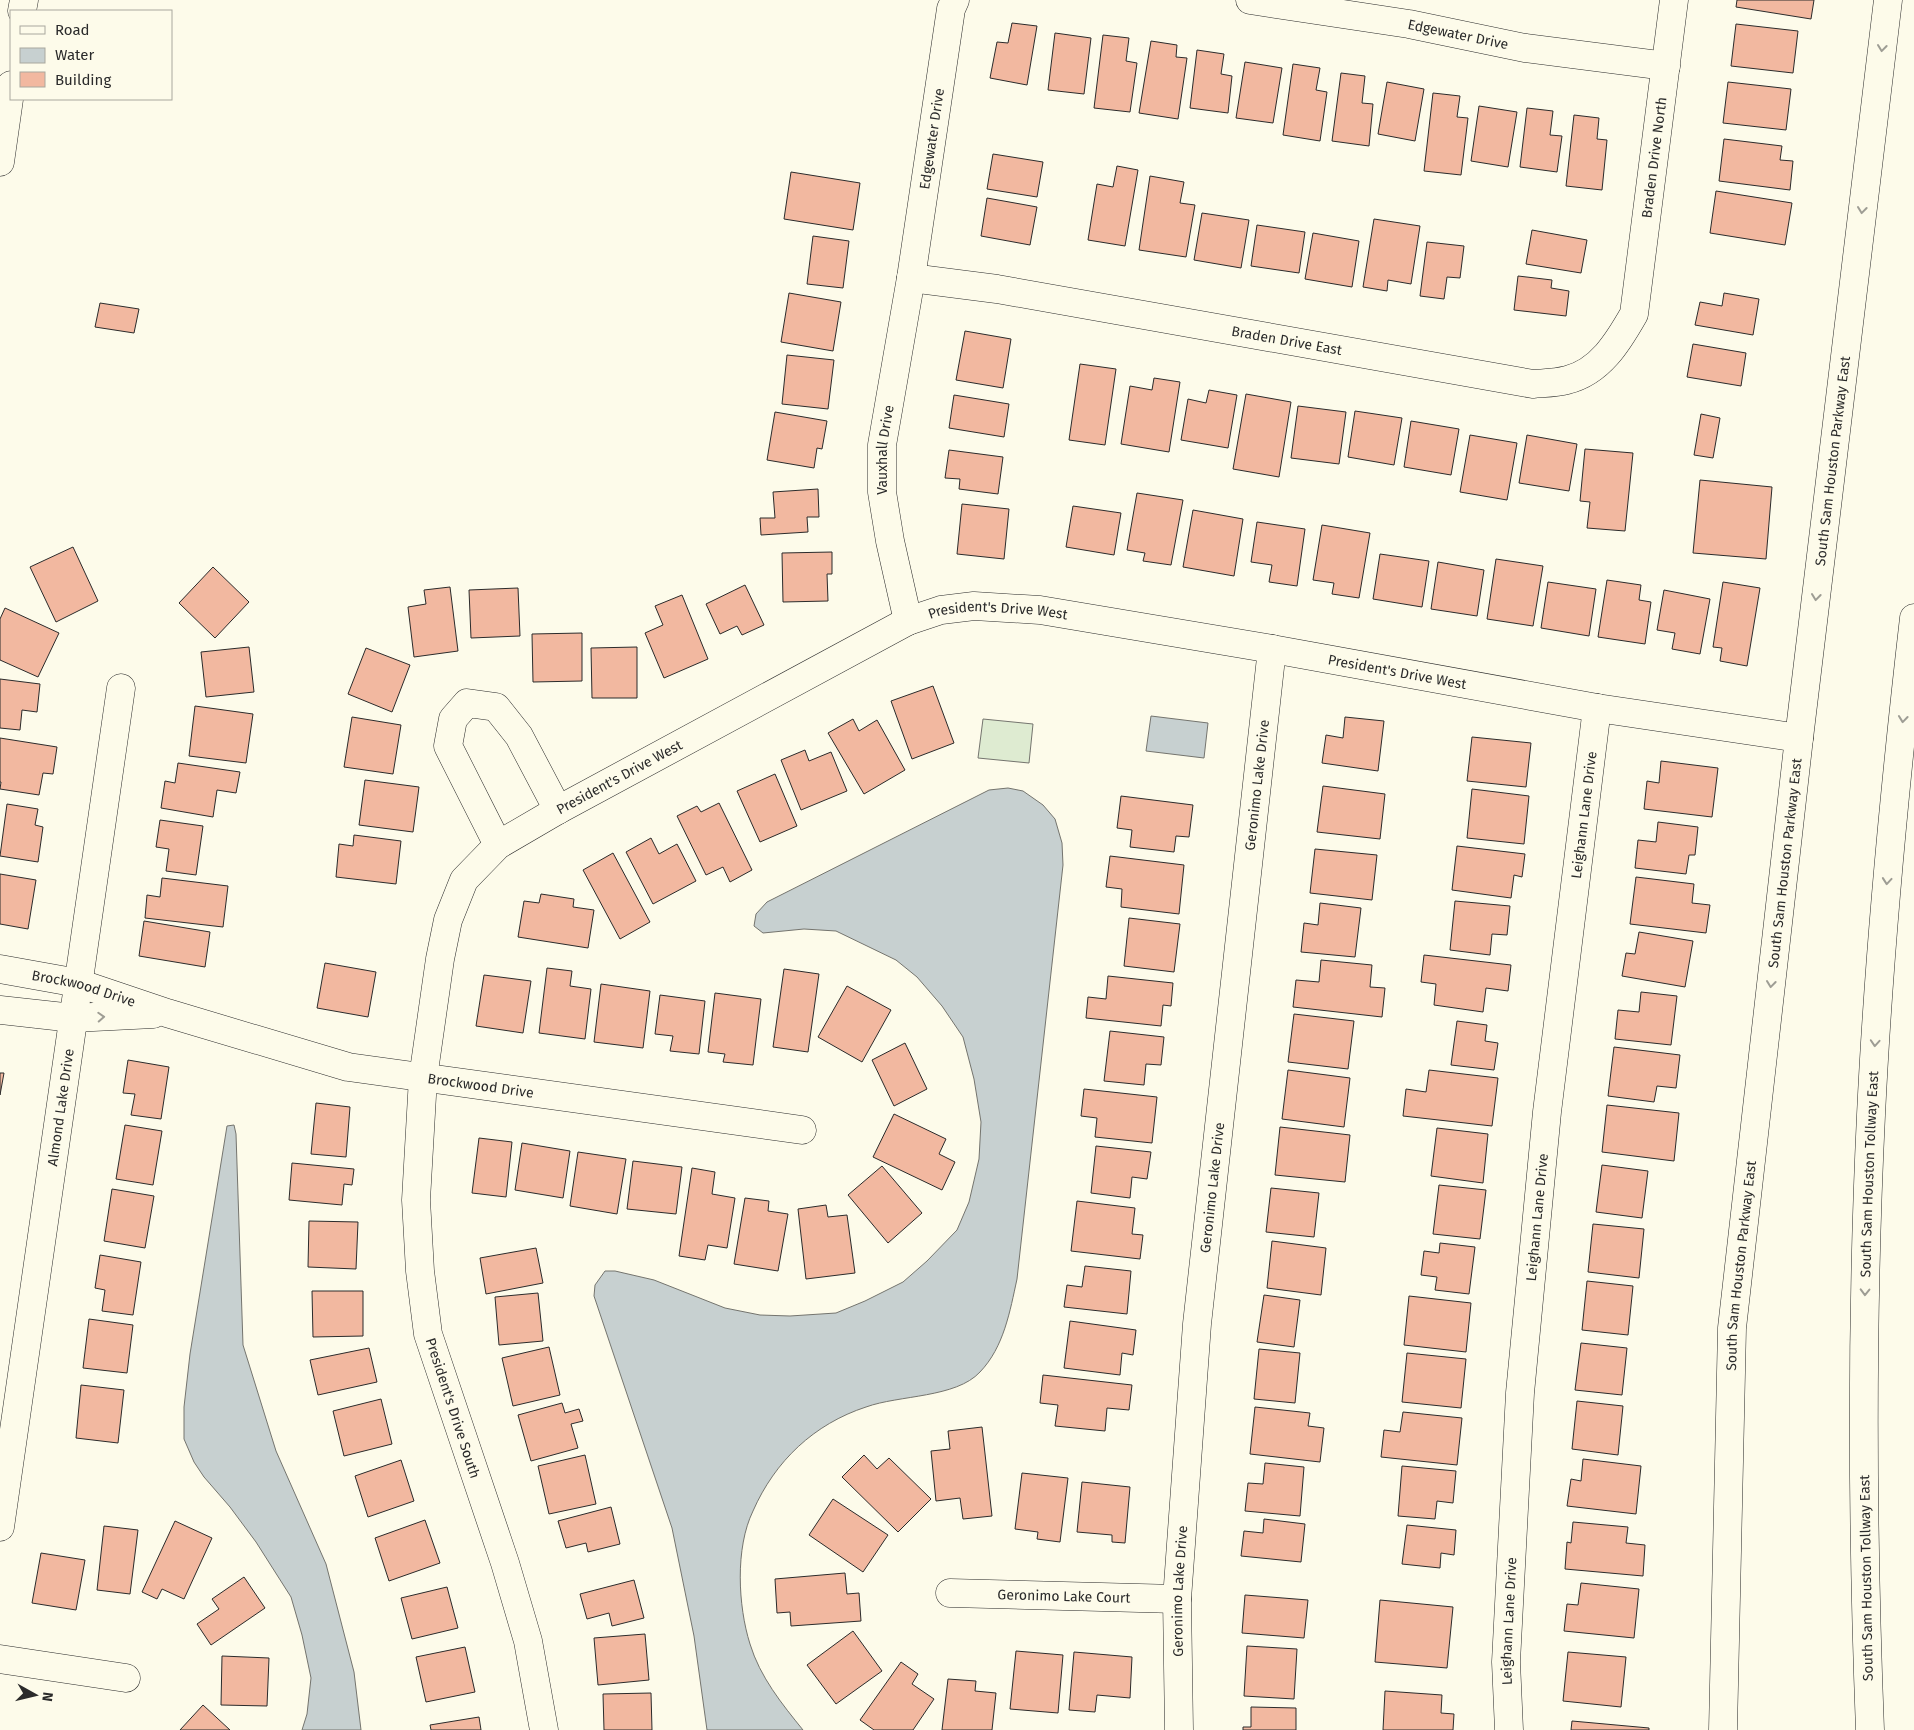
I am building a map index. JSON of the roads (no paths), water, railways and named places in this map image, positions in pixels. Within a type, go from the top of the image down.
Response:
[{"type":"main road","name":"Edgewater Drive","points":[[910,278],[951,9],[955,0]]},
{"type":"main road","name":"Edgewater Drive","points":[[1250,0],[1408,24],[1525,48],[1666,66]]},
{"type":"main road","name":"Braden Drive North","points":[[1634,314],[1674,0]]},
{"type":"main road","name":"South Sam Houston Parkway East","points":[[1723,1730],[1732,1328],[1799,738],[1888,0]]},
{"type":"main road","points":[[0,162],[10,92]]},
{"type":"main road","name":"Braden Drive East","points":[[910,278],[997,289],[1532,384],[1568,380],[1598,366],[1620,338],[1634,314]]},
{"type":"main road","name":"Vauxhall Drive","points":[[908,621],[890,541],[882,492],[882,445],[910,278]]},
{"type":"main road","name":"President's Drive West","points":[[423,1078],[440,959],[448,920],[464,880],[498,845],[558,810],[908,621],[941,610],[974,606],[1040,610],[1272,648],[1597,708],[1799,738]]},
{"type":"main road","name":"South Sam Houston Tollway East","points":[[1870,1730],[1865,1594],[1862,1408],[1865,1259],[1871,1113],[1882,940],[1914,618]]},
{"type":"main road","name":"Geronimo Lake Drive","points":[[1179,1730],[1177,1599],[1197,1324],[1272,648]]},
{"type":"main road","name":"Almond Lake Drive","points":[[0,1527],[121,688]]},
{"type":"main road","points":[[498,845],[448,746],[454,719],[467,703],[496,707],[519,736],[558,810]]},
{"type":"main road","name":"Leighann Lane Drive","points":[[1509,1730],[1506,1662],[1520,1393],[1547,1112],[1597,708]]},
{"type":"main road","name":"Brockwood Drive","points":[[0,969],[78,983],[167,1013],[348,1067],[802,1130]]},
{"type":"main road","name":"Brockwood Drive","points":[[0,1010],[74,1018],[167,1013]]},
{"type":"main road","name":"President's Drive South","points":[[423,1078],[416,1200],[420,1271],[428,1334],[528,1641],[544,1730]]},
{"type":"main road","name":"Geronimo Lake Court","points":[[950,1593],[1177,1599]]},
{"type":"main road","points":[[0,1658],[126,1678]]},
{"type":"water","points":[[1151,716],[1208,723],[1204,758],[1146,751]]},
{"type":"water","points":[[1008,788],[1023,791],[1043,805],[1055,819],[1062,843],[1063,865],[1017,1279],[1005,1328],[988,1362],[970,1380],[957,1387],[926,1395],[879,1403],[847,1414],[813,1434],[798,1447],[773,1476],[753,1511],[743,1542],[740,1577],[743,1612],[750,1644],[760,1668],[780,1700],[803,1730],[707,1730],[694,1636],[672,1528],[594,1296],[595,1285],[605,1271],[615,1271],[654,1280],[725,1308],[760,1315],[790,1316],[836,1313],[903,1282],[927,1261],[957,1230],[969,1202],[979,1159],[981,1122],[974,1079],[963,1037],[942,1006],[917,977],[896,960],[836,931],[804,929],[763,933],[754,926],[756,914],[767,902],[989,790]]},
{"type":"water","points":[[234,1125],[236,1134],[243,1345],[276,1451],[326,1564],[354,1672],[361,1730],[302,1730],[307,1714],[311,1678],[302,1635],[291,1597],[256,1542],[230,1507],[204,1477],[194,1462],[184,1439],[184,1407],[190,1354],[227,1126]]}]
